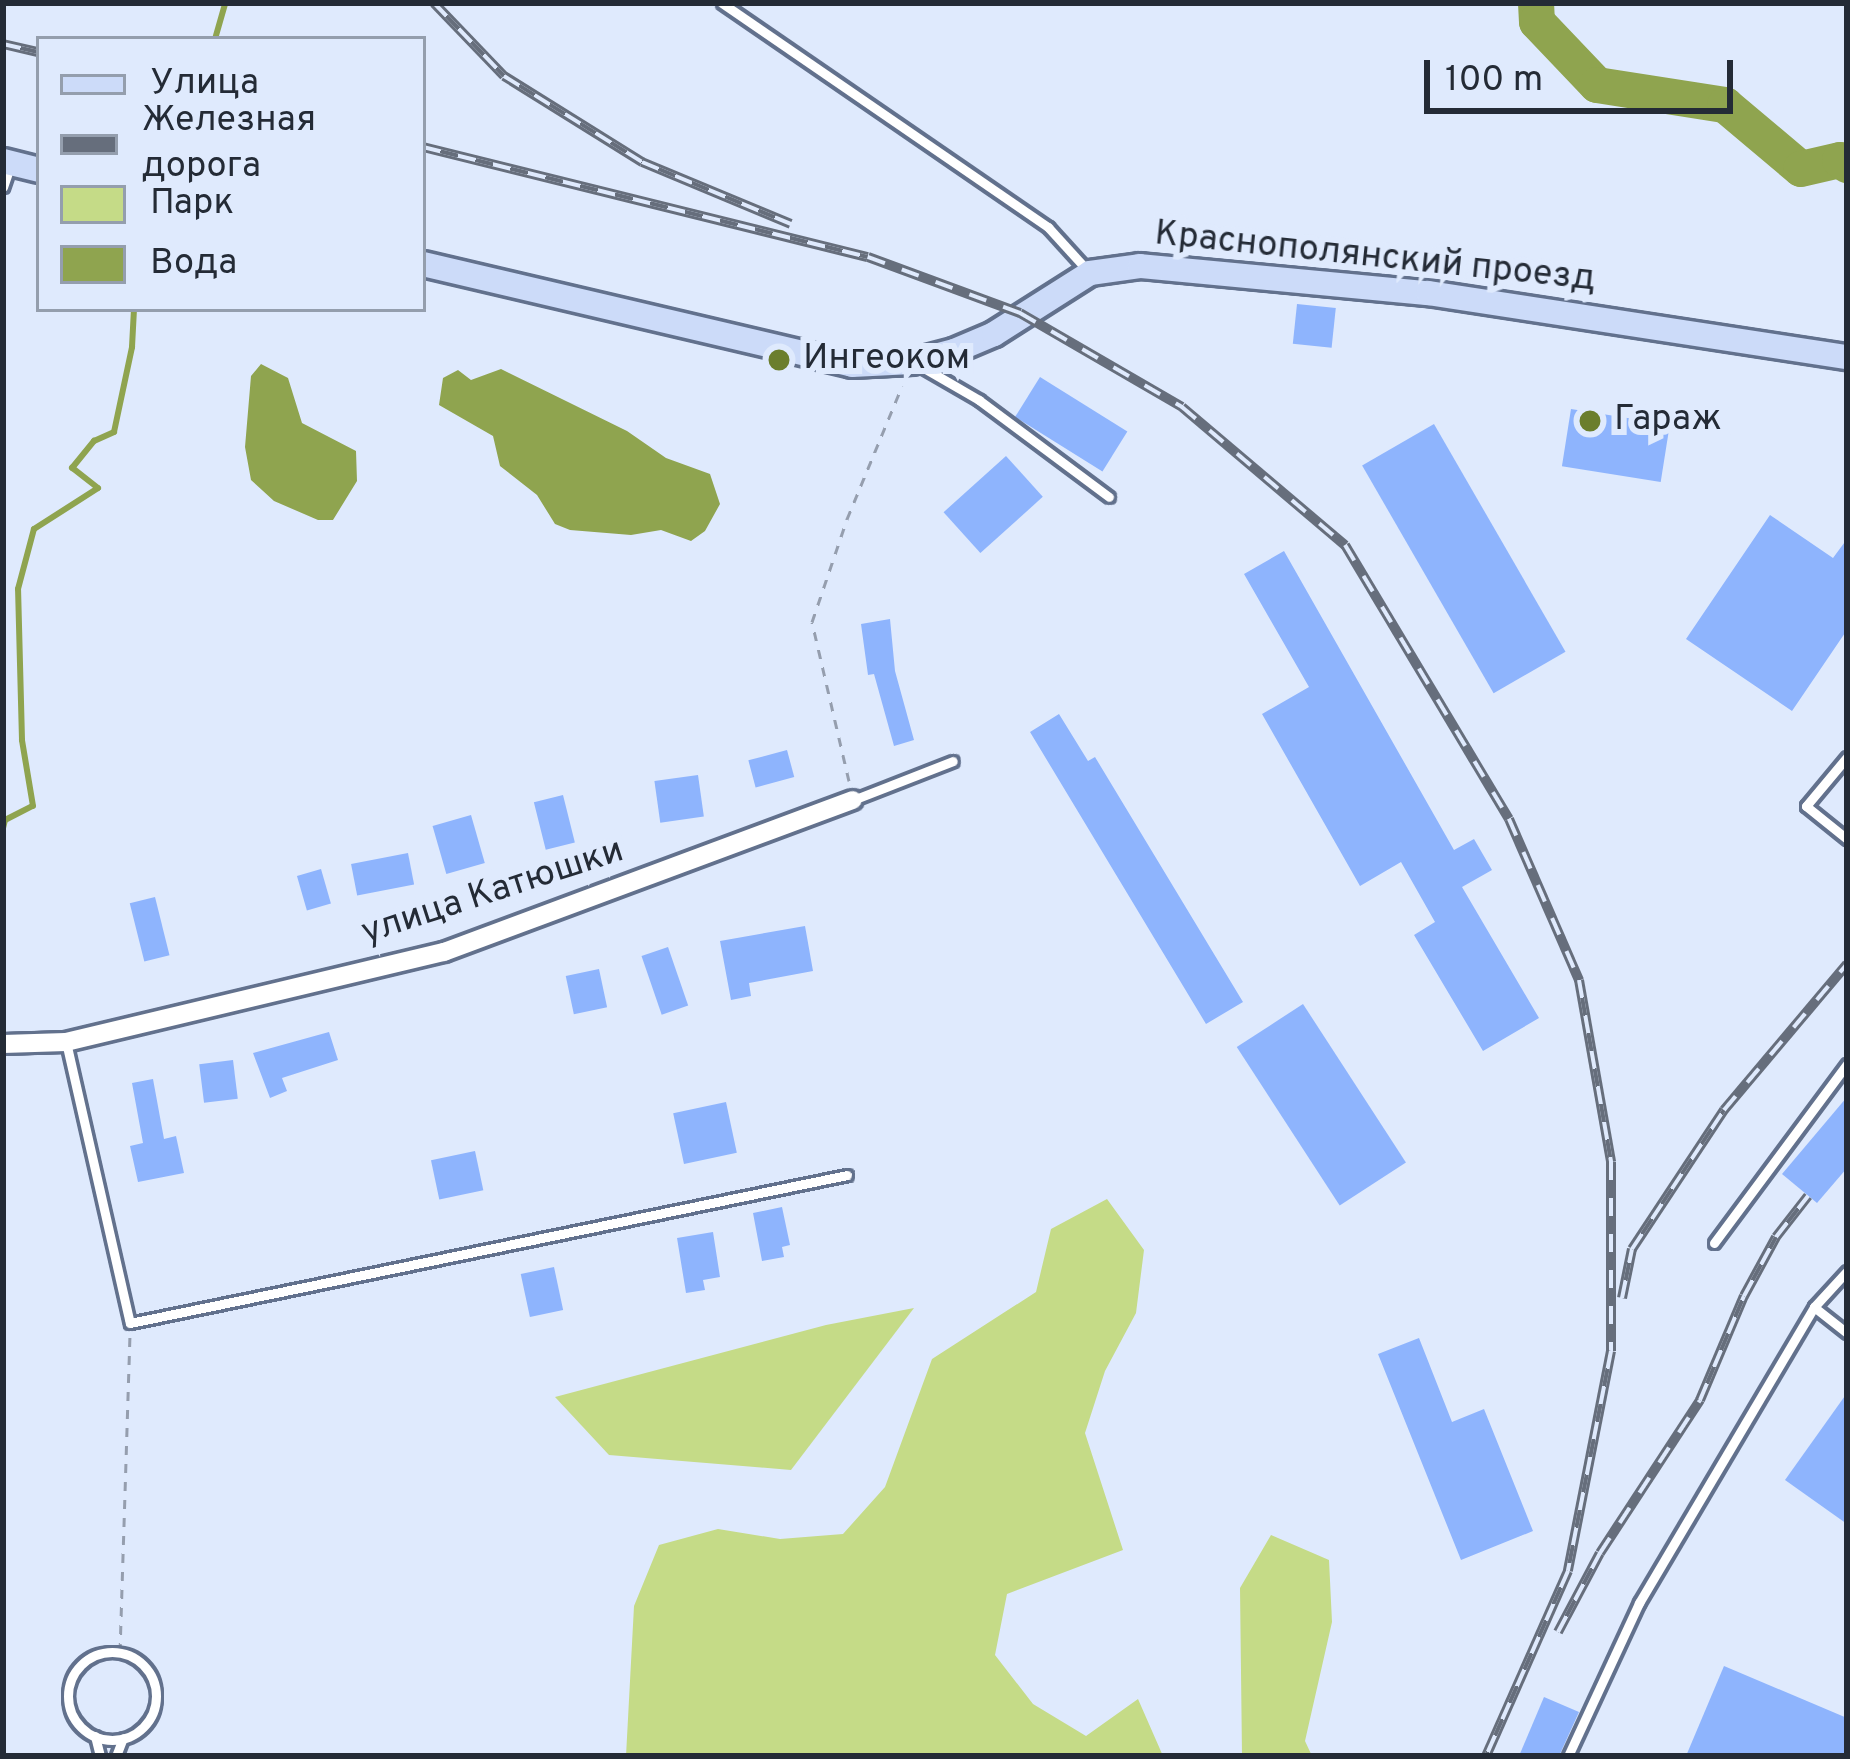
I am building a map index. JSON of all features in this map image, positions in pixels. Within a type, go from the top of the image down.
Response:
[{"type":"main road","name":"Краснополянский проезд","points":[[426,265],[852,365],[912,362],[994,334],[1090,273],[1174,268],[1428,293],[1847,357]]},
{"type":"street","name":"улица Катюшки","points":[[3,1044],[66,1042],[444,952],[854,800]]},
{"type":"lane","points":[[722,3],[1048,227],[1090,273]]},
{"type":"lane","points":[[912,362],[979,400],[1109,497]]},
{"type":"lane","points":[[1847,758],[1806,806],[1847,839]]},
{"type":"lane","points":[[854,800],[952,761]]},
{"type":"lane","points":[[66,1042],[130,1323],[847,1175]]},
{"type":"lane","points":[[1714,1243],[1847,1064]]},
{"type":"lane","points":[[1568,1756],[1640,1603],[1814,1306],[1847,1271]]},
{"type":"lane","points":[[1814,1306],[1847,1334]]},
{"type":"lane","points":[[100,1756],[94,1736],[74,1717],[68,1690],[73,1676],[92,1656],[120,1652],[146,1667],[156,1694],[148,1722],[123,1738],[116,1756]]},
{"type":"lane","points":[[94,1736],[123,1738]]},
{"type":"path","points":[[854,800],[812,622],[847,519],[912,362]]},
{"type":"path","points":[[120,1652],[130,1323]]},
{"type":"green space","points":[[1107,1199],[1144,1250],[1136,1313],[1105,1371],[1085,1433],[1123,1550],[1007,1594],[995,1655],[1033,1704],[1086,1736],[1138,1699],[1163,1756],[626,1756],[634,1606],[659,1545],[718,1529],[780,1539],[843,1534],[885,1487],[932,1359],[1036,1292],[1051,1229]]},
{"type":"green space","points":[[914,1308],[791,1470],[609,1455],[555,1397],[826,1325]]},
{"type":"green space","points":[[1271,1535],[1329,1560],[1332,1622],[1305,1741],[1312,1756],[1242,1756],[1240,1588]]},
{"type":"water","points":[[261,364],[288,378],[302,423],[356,451],[357,481],[333,520],[318,520],[274,501],[251,480],[245,447],[251,376]]},
{"type":"water","points":[[501,369],[627,431],[666,458],[710,474],[720,504],[705,531],[691,541],[661,530],[631,535],[570,530],[555,524],[537,495],[500,466],[493,436],[439,405],[443,378],[458,370],[471,380]]},
{"type":"building","points":[[1297,304],[1336,308],[1332,348],[1293,344]]},
{"type":"building","points":[[1040,377],[1127,432],[1102,471],[1015,417]]},
{"type":"building","points":[[1571,409],[1670,425],[1661,482],[1562,466]]},
{"type":"building","points":[[1434,424],[1566,652],[1494,693],[1362,466]]},
{"type":"building","points":[[1006,456],[1043,497],[980,553],[944,512]]},
{"type":"building","points":[[1770,515],[1833,558],[1847,539],[1847,630],[1792,711],[1686,639]]},
{"type":"building","points":[[1284,551],[1454,850],[1474,839],[1492,870],[1462,887],[1539,1018],[1483,1051],[1414,935],[1435,922],[1401,862],[1360,886],[1262,714],[1309,687],[1244,574]]},
{"type":"building","points":[[890,619],[895,671],[914,740],[894,746],[874,674],[868,675],[861,624]]},
{"type":"building","points":[[1059,714],[1088,761],[1095,757],[1243,1002],[1206,1024],[1030,732]]},
{"type":"building","points":[[787,750],[794,777],[756,787],[748,760]]},
{"type":"building","points":[[698,775],[704,817],[660,823],[654,781]]},
{"type":"building","points":[[563,795],[575,843],[546,850],[534,802]]},
{"type":"building","points":[[471,815],[485,863],[446,874],[433,826]]},
{"type":"building","points":[[408,853],[414,884],[357,895],[351,864]]},
{"type":"building","points":[[321,869],[331,904],[307,910],[297,876]]},
{"type":"building","points":[[155,897],[170,955],[144,962],[130,903]]},
{"type":"building","points":[[805,926],[813,971],[749,983],[751,996],[731,1000],[720,941]]},
{"type":"building","points":[[668,947],[688,1006],[662,1015],[642,956]]},
{"type":"building","points":[[599,969],[607,1007],[574,1014],[566,976]]},
{"type":"building","points":[[1303,1004],[1406,1163],[1340,1206],[1237,1047]]},
{"type":"building","points":[[329,1032],[338,1060],[282,1078],[287,1091],[270,1098],[253,1053]]},
{"type":"building","points":[[233,1060],[238,1099],[204,1103],[199,1064]]},
{"type":"building","points":[[153,1079],[164,1139],[176,1136],[184,1173],[138,1182],[130,1146],[143,1143],[132,1083]]},
{"type":"building","points":[[1847,1097],[1847,1168],[1817,1203],[1782,1174]]},
{"type":"building","points":[[726,1102],[737,1153],[684,1164],[673,1113]]},
{"type":"building","points":[[475,1151],[483,1190],[439,1199],[431,1160]]},
{"type":"building","points":[[782,1207],[790,1245],[782,1247],[784,1257],[762,1261],[753,1213]]},
{"type":"building","points":[[713,1232],[720,1277],[703,1280],[705,1290],[686,1293],[677,1238]]},
{"type":"building","points":[[554,1267],[563,1310],[530,1317],[521,1274]]},
{"type":"building","points":[[1419,1338],[1452,1422],[1484,1409],[1533,1531],[1461,1560],[1378,1354]]},
{"type":"building","points":[[1847,1393],[1847,1524],[1785,1480]]},
{"type":"building","points":[[1724,1666],[1847,1718],[1847,1756],[1686,1756]]},
{"type":"building","points":[[1544,1697],[1579,1712],[1559,1756],[1519,1756]]},
{"type":"waterway","points":[[216,36],[225,3]]},
{"type":"waterway","points":[[1536,3],[1537,22],[1597,85],[1725,105],[1801,169],[1840,160],[1847,165]]},
{"type":"waterway","points":[[3,828],[5,820],[33,806],[22,740],[18,589],[34,529],[98,488],[72,468],[94,441],[114,432],[132,347],[134,312]]},
{"type":"railway","points":[[434,3],[504,76],[642,162],[791,224]]},
{"type":"railway","points":[[3,44],[36,51]]},
{"type":"railway","points":[[426,148],[868,257],[1020,313],[1182,407],[1345,545],[1509,819],[1579,980],[1611,1162],[1611,1351],[1568,1571],[1486,1756]]},
{"type":"railway","points":[[1622,1298],[1632,1249],[1724,1110],[1847,964]]},
{"type":"railway","points":[[1558,1632],[1600,1553],[1700,1400],[1744,1296],[1776,1237],[1808,1196]]},
{"type":"place","name":"Ингеоком","points":[[779,360]]},
{"type":"place","name":"Гараж","points":[[1590,421]]}]
